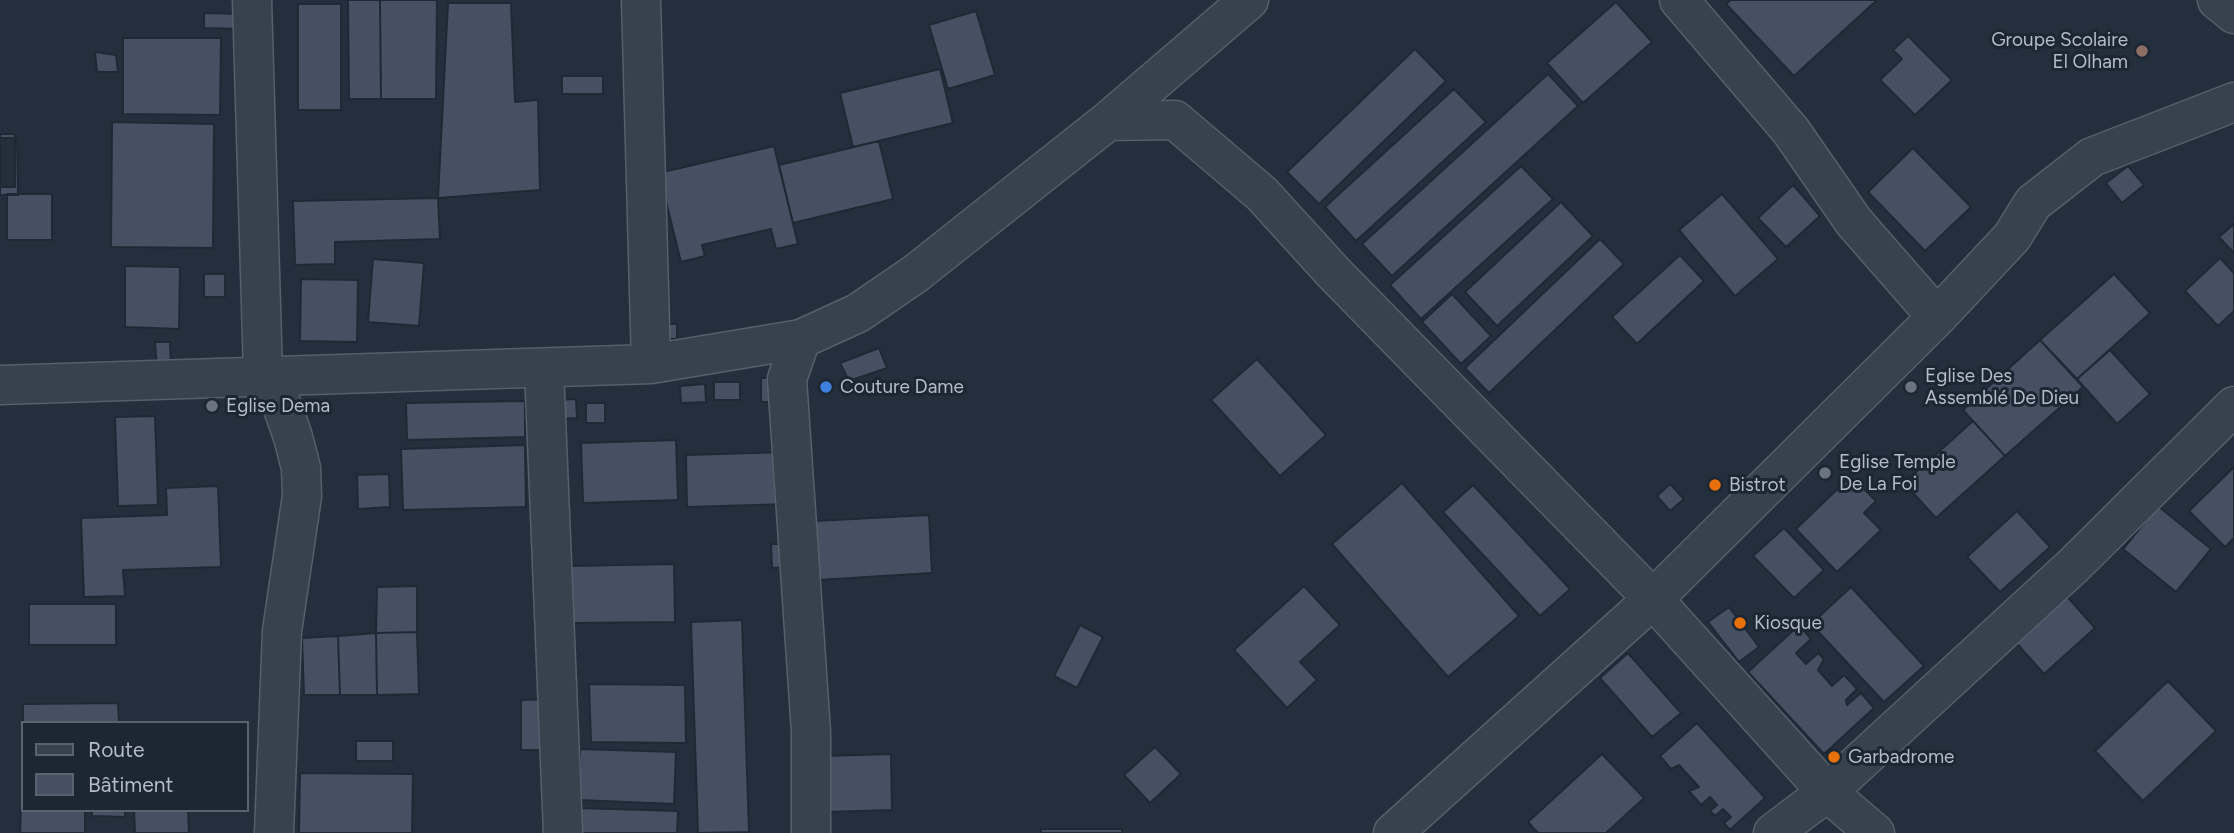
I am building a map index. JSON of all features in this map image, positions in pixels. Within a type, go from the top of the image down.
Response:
[{"type":"street","points":[[252,0],[263,374],[280,400],[293,437],[300,468],[302,496],[282,631],[274,833]]},
{"type":"street","points":[[641,0],[651,364]]},
{"type":"street","points":[[0,385],[263,374],[651,364],[801,339],[858,313],[915,274],[1108,121],[1248,0]]},
{"type":"street","points":[[1679,0],[1791,131],[1854,222],[1937,317]]},
{"type":"street","points":[[2217,0],[2234,15]]},
{"type":"street","points":[[1393,833],[1653,599],[1937,317],[2012,237],[2034,203],[2064,176],[2092,157],[2127,141],[2234,102]]},
{"type":"street","points":[[1108,121],[1175,120],[1262,194],[1333,272],[1653,599],[1827,792],[1875,833]]},
{"type":"street","points":[[801,339],[787,379],[811,732],[811,833]]},
{"type":"street","points":[[544,368],[563,833]]},
{"type":"street","points":[[1773,833],[1827,792],[2073,566],[2234,406]]},
{"type":"building","points":[[348,0],[380,0],[381,99],[349,99]]},
{"type":"building","points":[[380,0],[437,0],[436,99],[381,99]]},
{"type":"building","points":[[1731,0],[1877,0],[1794,76],[1726,4]]},
{"type":"building","points":[[1616,2],[1652,42],[1583,103],[1547,63]]},
{"type":"building","points":[[448,3],[511,3],[515,102],[538,100],[540,190],[438,198]]},
{"type":"building","points":[[298,4],[341,4],[341,110],[298,110]]},
{"type":"building","points":[[976,11],[995,75],[948,89],[929,25]]},
{"type":"building","points":[[204,13],[241,14],[240,29],[204,28]]},
{"type":"building","points":[[1908,36],[1952,80],[1915,115],[1880,80],[1902,59],[1893,50]]},
{"type":"building","points":[[123,38],[221,38],[220,115],[123,114]]},
{"type":"building","points":[[1415,49],[1446,81],[1319,204],[1287,172]]},
{"type":"building","points":[[95,52],[116,55],[118,72],[97,72]]},
{"type":"building","points":[[940,69],[953,123],[853,147],[840,93]]},
{"type":"building","points":[[1548,74],[1578,106],[1392,276],[1362,244]]},
{"type":"building","points":[[562,76],[603,76],[603,94],[562,94]]},
{"type":"building","points":[[1454,89],[1486,122],[1356,241],[1325,207]]},
{"type":"building","points":[[112,122],[214,124],[213,248],[111,247]]},
{"type":"building","points":[[0,134],[15,134],[15,187],[0,187]]},
{"type":"building","points":[[0,138],[17,138],[18,195],[0,195]]},
{"type":"building","points":[[879,141],[893,199],[793,223],[779,165]]},
{"type":"building","points":[[774,146],[798,244],[776,249],[771,229],[702,245],[705,256],[681,262],[659,173]]},
{"type":"building","points":[[1913,148],[1971,207],[1925,251],[1868,192]]},
{"type":"building","points":[[1521,166],[1553,199],[1421,319],[1390,285]]},
{"type":"building","points":[[2128,166],[2144,185],[2122,203],[2106,183]]},
{"type":"building","points":[[1793,185],[1820,216],[1786,247],[1758,218]]},
{"type":"building","points":[[7,194],[52,194],[52,240],[7,240]]},
{"type":"building","points":[[1722,194],[1778,259],[1735,296],[1679,230]]},
{"type":"building","points":[[438,198],[440,239],[335,242],[335,264],[295,265],[293,201]]},
{"type":"building","points":[[1561,202],[1593,236],[1497,326],[1465,292]]},
{"type":"building","points":[[2234,224],[2234,253],[2219,237]]},
{"type":"building","points":[[1600,239],[1624,264],[1489,393],[1465,368]]},
{"type":"building","points":[[1680,255],[1704,281],[1637,344],[1612,317]]},
{"type":"building","points":[[2220,258],[2234,273],[2234,311],[2218,326],[2185,291]]},
{"type":"building","points":[[373,259],[424,263],[419,326],[368,322]]},
{"type":"building","points":[[125,266],[180,267],[179,329],[125,327]]},
{"type":"building","points":[[204,274],[225,274],[225,297],[204,297]]},
{"type":"building","points":[[2114,274],[2150,313],[2077,379],[2040,340]]},
{"type":"building","points":[[301,279],[358,280],[357,342],[300,341]]},
{"type":"building","points":[[1452,294],[1491,336],[1461,364],[1422,322]]},
{"type":"building","points":[[660,324],[677,324],[677,339],[660,339]]},
{"type":"building","points":[[2040,340],[2083,387],[2005,456],[1963,410]]},
{"type":"building","points":[[155,342],[170,342],[171,367],[157,368]]},
{"type":"building","points":[[879,348],[887,368],[849,381],[840,363]]},
{"type":"building","points":[[2110,350],[2150,394],[2117,424],[2077,379]]},
{"type":"building","points":[[1257,359],[1326,435],[1280,476],[1211,400]]},
{"type":"building","points":[[761,378],[780,378],[780,402],[761,402]]},
{"type":"building","points":[[714,382],[740,382],[740,400],[714,400]]},
{"type":"building","points":[[705,384],[706,402],[681,403],[680,386]]},
{"type":"building","points":[[576,399],[577,418],[558,419],[557,400]]},
{"type":"building","points":[[525,401],[525,437],[407,440],[406,403]]},
{"type":"building","points":[[586,403],[605,403],[605,423],[586,423]]},
{"type":"building","points":[[155,416],[158,505],[118,506],[115,417]]},
{"type":"building","points":[[1973,421],[2005,456],[1936,518],[1904,483]]},
{"type":"building","points":[[676,440],[678,500],[583,503],[581,443]]},
{"type":"building","points":[[525,445],[526,507],[403,510],[401,449]]},
{"type":"building","points":[[788,452],[789,504],[687,507],[686,455]]},
{"type":"building","points":[[2234,467],[2234,538],[2225,547],[2189,511]]},
{"type":"building","points":[[389,474],[390,507],[358,509],[357,475]]},
{"type":"building","points":[[1851,476],[1876,501],[1864,513],[1881,530],[1837,572],[1796,529]]},
{"type":"building","points":[[1402,483],[1519,616],[1448,677],[1332,544]]},
{"type":"building","points":[[1670,484],[1684,499],[1670,511],[1657,496]]},
{"type":"building","points":[[1473,485],[1570,589],[1540,616],[1443,512]]},
{"type":"building","points":[[218,486],[221,567],[123,570],[125,596],[84,597],[81,518],[167,515],[166,488]]},
{"type":"building","points":[[2158,506],[2211,549],[2176,592],[2123,549]]},
{"type":"building","points":[[2017,511],[2050,547],[2000,592],[1967,557]]},
{"type":"building","points":[[929,515],[932,573],[818,580],[815,521]]},
{"type":"building","points":[[1784,528],[1824,570],[1794,598],[1753,556]]},
{"type":"building","points":[[771,544],[792,544],[793,567],[772,568]]},
{"type":"building","points":[[674,564],[675,622],[571,623],[571,566]]},
{"type":"building","points":[[417,586],[417,632],[376,633],[377,587]]},
{"type":"building","points":[[1304,586],[1340,625],[1300,662],[1317,680],[1287,708],[1234,650]]},
{"type":"building","points":[[1851,587],[1924,666],[1884,702],[1811,624]]},
{"type":"building","points":[[2063,592],[2095,628],[2044,674],[2012,638]]},
{"type":"building","points":[[29,604],[116,604],[116,645],[29,645]]},
{"type":"building","points":[[1729,607],[1759,647],[1739,662],[1708,622]]},
{"type":"building","points":[[742,620],[749,832],[698,833],[691,622]]},
{"type":"building","points":[[1080,625],[1103,637],[1077,688],[1054,676]]},
{"type":"building","points":[[1799,625],[1811,639],[1796,653],[1806,664],[1818,653],[1824,659],[1818,670],[1832,686],[1844,675],[1857,689],[1846,700],[1847,705],[1861,693],[1874,708],[1824,754],[1748,672]]},
{"type":"building","points":[[417,632],[419,694],[377,695],[376,633]]},
{"type":"building","points":[[376,633],[377,695],[340,695],[338,636]]},
{"type":"building","points":[[338,636],[340,695],[304,695],[302,638]]},
{"type":"building","points":[[1628,653],[1681,713],[1652,737],[1600,678]]},
{"type":"building","points":[[2168,681],[2216,731],[2143,801],[2095,751]]},
{"type":"building","points":[[589,684],[685,685],[686,743],[591,742]]},
{"type":"building","points":[[547,699],[547,750],[521,750],[521,700]]},
{"type":"building","points":[[118,703],[119,721],[23,721],[23,704]]},
{"type":"building","points":[[1697,723],[1765,798],[1730,830],[1724,823],[1731,817],[1723,809],[1715,816],[1710,811],[1717,805],[1710,797],[1701,805],[1689,791],[1699,787],[1679,765],[1671,769],[1660,756]]},
{"type":"building","points":[[356,741],[393,741],[393,761],[356,761]]},
{"type":"building","points":[[1155,747],[1181,774],[1150,803],[1124,775]]},
{"type":"building","points":[[580,749],[676,752],[674,804],[579,800]]},
{"type":"building","points":[[891,754],[892,810],[826,812],[824,756]]},
{"type":"building","points":[[1602,754],[1644,798],[1606,833],[1538,833],[1528,822]]},
{"type":"building","points":[[300,773],[413,774],[412,833],[299,833]]},
{"type":"building","points":[[579,808],[678,811],[677,833],[578,833]]},
{"type":"building","points":[[21,809],[21,812],[85,812],[85,833],[20,833]]},
{"type":"building","points":[[92,812],[125,812],[125,817],[92,816]]},
{"type":"building","points":[[134,812],[188,812],[189,833],[135,833]]},
{"type":"building","points":[[1041,829],[1122,829],[1122,833],[1041,833]]},
{"type":"place","name":"Groupe Scolaire El Olham","points":[[2142,51]]},
{"type":"place","name":"Couture Dame","points":[[826,387]]},
{"type":"place","name":"Eglise Des Assemblé De Dieu","points":[[1911,387]]},
{"type":"place","name":"Eglise Dema","points":[[212,406]]},
{"type":"place","name":"Eglise Temple De La Foi","points":[[1825,473]]},
{"type":"place","name":"Bistrot","points":[[1715,485]]},
{"type":"place","name":"Kiosque","points":[[1740,623]]},
{"type":"place","name":"Garbadrome","points":[[1834,757]]}]
